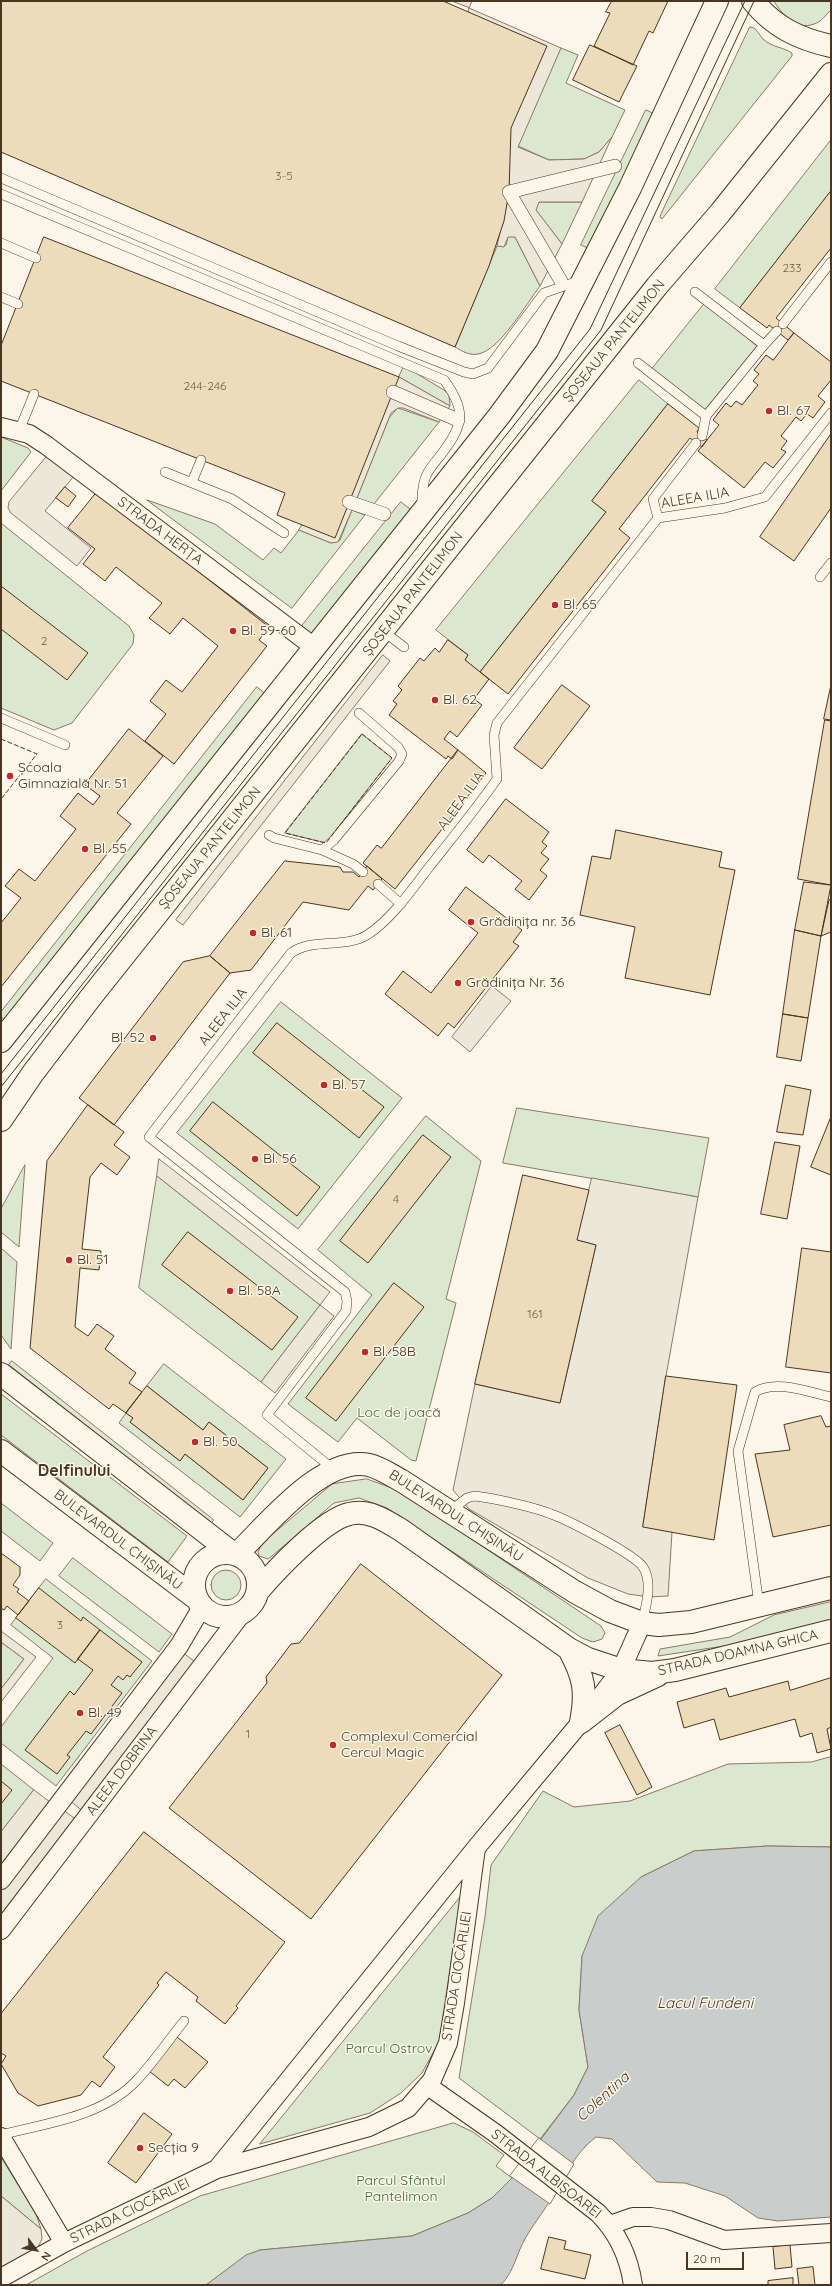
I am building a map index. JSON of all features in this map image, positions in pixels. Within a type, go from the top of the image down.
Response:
[{"type":"main road","points":[[1,1041],[422,512],[548,351],[670,106],[717,1]]},
{"type":"main road","points":[[753,1],[784,30],[803,39],[831,46]]},
{"type":"main road","name":"ȘOSEAUA PANTELIMON","points":[[1,1120],[33,1073],[91,997],[384,631],[657,286],[720,213],[831,74]]},
{"type":"main road","points":[[1,1374],[234,1553],[247,1560],[255,1570],[258,1580],[258,1591]]},
{"type":"main road","name":"BULEVARDUL CHIȘINĂU","points":[[1,1451],[200,1603],[210,1613],[222,1617],[243,1612]]},
{"type":"main road","name":"BULEVARDUL CHIȘINĂU","points":[[200,1603],[193,1583],[199,1566],[211,1556],[234,1553],[303,1491],[334,1469],[352,1464],[368,1465],[384,1470],[585,1598],[610,1611],[642,1623]]},
{"type":"main road","points":[[243,1612],[253,1602],[258,1591],[286,1561],[322,1530],[349,1514],[366,1513],[381,1518],[401,1530],[569,1649],[602,1665],[621,1670]]},
{"type":"main road","points":[[642,1623],[659,1625],[691,1622],[831,1588]]},
{"type":"main road","name":"STRADA DOAMNA GHICA","points":[[621,1670],[652,1673],[675,1670],[831,1631]]},
{"type":"main road","points":[[569,1649],[583,1678],[585,1703],[581,1722]]},
{"type":"main road","points":[[581,1722],[604,1703],[634,1685],[675,1670]]},
{"type":"street","points":[[561,281],[508,192],[615,166]]},
{"type":"street","points":[[393,392],[458,420]]},
{"type":"street","name":"STRADA HERȚA","points":[[1,427],[19,431],[46,444],[314,646]]},
{"type":"street","points":[[349,502],[384,514]]},
{"type":"street","points":[[1,1880],[179,1646],[200,1603]]},
{"type":"street","name":"ALEEA DOBRINA","points":[[1,1930],[243,1612]]},
{"type":"street","name":"STRADA CIOCÂRLIEI","points":[[217,2169],[476,1848],[581,1722],[621,1670],[642,1623]]},
{"type":"street","name":"STRADA CIOCÂRLIEI","points":[[1,2278],[64,2243],[217,2169],[369,2127],[408,2108],[428,2086],[441,2063],[448,2044],[476,1848]]},
{"type":"street","name":"STRADA ALBIȘOAREI","points":[[428,2086],[584,2200],[610,2225],[620,2241],[633,2285]]},
{"type":"street","points":[[1,2136],[64,2243]]},
{"type":"street","points":[[610,2225],[633,2217],[651,2217],[669,2220],[714,2237],[731,2240],[831,2232]]},
{"type":"lane","points":[[1,178],[419,355],[455,369],[473,374],[488,368],[544,293],[584,279]]},
{"type":"lane","points":[[1,194],[444,380],[453,392],[459,410],[459,429],[426,476],[422,492],[422,512]]},
{"type":"lane","points":[[1,243],[36,258]]},
{"type":"lane","points":[[658,518],[653,499],[699,439],[706,416],[764,345],[780,328],[831,262]]},
{"type":"lane","points":[[695,292],[764,345]]},
{"type":"lane","points":[[1,297],[18,304]]},
{"type":"lane","points":[[638,363],[706,416]]},
{"type":"lane","points":[[19,431],[34,394]]},
{"type":"lane","name":"ALEEA ILIA","points":[[334,1469],[267,1415],[346,1312],[347,1301],[345,1292],[149,1137],[291,953],[299,948],[315,943],[344,942],[366,935],[401,904],[497,780],[494,735],[497,723],[658,518],[725,508],[765,497],[831,413]]},
{"type":"lane","points":[[192,482],[200,460]]},
{"type":"lane","points":[[165,472],[232,499],[284,533]]},
{"type":"lane","points":[[820,577],[831,563]]},
{"type":"lane","points":[[384,631],[404,648]]},
{"type":"lane","points":[[322,850],[334,840],[399,761],[402,754],[398,747],[359,713]]},
{"type":"lane","points":[[1,718],[65,745]]},
{"type":"lane","points":[[269,835],[274,838],[322,850],[353,864],[363,872]]},
{"type":"lane","points":[[378,884],[401,904]]},
{"type":"lane","points":[[759,1606],[738,1451],[755,1392],[764,1386],[776,1386],[831,1397]]},
{"type":"lane","points":[[449,1512],[467,1498],[474,1496],[544,1512],[552,1514],[631,1557],[643,1567],[646,1575],[648,1601],[642,1623]]},
{"type":"lane","points":[[1,2136],[92,2110],[116,2097],[135,2082],[184,2021]]},
{"type":"green space","points":[[774,1],[831,1],[831,10],[819,22],[808,26],[790,20],[785,16]]},
{"type":"green space","points":[[750,27],[756,30],[766,42],[792,53],[792,56],[662,219],[660,217],[661,214]]},
{"type":"green space","points":[[561,48],[578,55],[566,83],[625,110],[612,137],[599,152],[584,159],[549,160],[518,146]]},
{"type":"green space","points":[[646,110],[659,116],[594,251],[581,245]]},
{"type":"green space","points":[[831,140],[831,191],[740,308],[715,289]]},
{"type":"green space","points":[[539,202],[582,202],[562,244],[536,210]]},
{"type":"green space","points":[[508,237],[515,237],[540,286],[512,325],[495,344],[486,351],[478,354],[466,353],[455,347],[497,246],[506,245]]},
{"type":"green space","points":[[705,303],[757,346],[704,411],[652,369]]},
{"type":"green space","points":[[404,366],[444,390],[449,395],[450,406],[399,377]]},
{"type":"green space","points":[[639,380],[668,404],[592,501],[606,512],[480,672],[465,660],[468,655],[436,630]]},
{"type":"green space","points":[[398,408],[439,422],[374,504],[357,498],[389,418]]},
{"type":"green space","points":[[1,437],[28,448],[31,452],[1,491]]},
{"type":"green space","points":[[147,500],[215,524],[263,560],[274,548],[281,553],[299,530],[331,543],[340,540],[352,510],[365,515],[292,608]]},
{"type":"green space","points":[[401,502],[414,512],[314,637],[301,627]]},
{"type":"green space","points":[[1,523],[129,626],[134,635],[133,644],[72,723],[54,730],[1,708]]},
{"type":"green space","points":[[257,687],[268,696],[10,1024],[1,1017],[1,1012]]},
{"type":"green space","points":[[362,734],[392,758],[326,843],[285,833]]},
{"type":"green space","points":[[281,1002],[402,1098],[298,1229],[177,1133]]},
{"type":"green space","points":[[517,1108],[709,1138],[698,1197],[503,1163]]},
{"type":"green space","name":"Loc de joacă","points":[[426,1116],[481,1161],[446,1299],[456,1303],[416,1461],[411,1460],[357,1418],[338,1442],[288,1404],[372,1295],[318,1250]]},
{"type":"green space","points":[[25,1165],[19,1247],[1,1232],[1,1209]]},
{"type":"green space","points":[[157,1176],[320,1305],[261,1382],[139,1288]]},
{"type":"green space","points":[[1,1248],[17,1262],[11,1349],[1,1335]]},
{"type":"green space","points":[[12,1361],[214,1520],[211,1523],[9,1365]]},
{"type":"green space","points":[[164,1364],[286,1459],[240,1517],[119,1423],[126,1413],[133,1418],[130,1422],[180,1461],[185,1454],[243,1500],[268,1468],[209,1422],[203,1430],[147,1386]]},
{"type":"green space","points":[[1,1394],[187,1536],[168,1562],[1,1435]]},
{"type":"green space","points":[[367,1479],[400,1491],[601,1626],[605,1633],[602,1639],[593,1642],[582,1638],[387,1508],[359,1498],[334,1503],[268,1559],[259,1556],[258,1552],[262,1543],[332,1484]]},
{"type":"green space","points":[[1,1503],[53,1543],[40,1561],[1,1531]]},
{"type":"green space","points":[[73,1558],[172,1634],[159,1652],[59,1576]]},
{"type":"green space","points":[[226,1570],[232,1571],[240,1579],[240,1591],[232,1599],[226,1600],[220,1599],[212,1591],[211,1585],[212,1579],[220,1571]]},
{"type":"green space","points":[[46,1579],[152,1661],[56,1786],[1,1743],[1,1727],[53,1658],[11,1625]]},
{"type":"green space","points":[[831,1602],[831,1621],[731,1645],[658,1656],[660,1649],[730,1637],[774,1615]]},
{"type":"green space","points":[[1,1642],[24,1659],[1,1689]]},
{"type":"green space","points":[[831,1757],[831,1847],[768,1846],[694,1851],[641,1877],[582,1956],[579,2010],[588,2067],[574,2095],[540,2139],[459,2078],[485,1917],[491,1865],[543,1791],[574,1807],[630,1801],[728,1764],[811,1762]]},
{"type":"green space","points":[[1,1764],[34,1790],[1,1832]]},
{"type":"green space","name":"Parcul Ostrov","points":[[461,1896],[439,2042],[422,2073],[401,2093],[370,2113],[260,2144]]},
{"type":"green space","name":"Parcul Sfântul Pantelimon","points":[[454,2123],[473,2132],[504,2155],[496,2166],[512,2178],[492,2198],[468,2213],[412,2236],[260,2250],[246,2256],[206,2285],[26,2285],[87,2251],[200,2196]]},
{"type":"green space","points":[[1,2157],[36,2214],[41,2229],[1,2196]]},
{"type":"shaded area","points":[[452,1],[472,1],[469,8]]},
{"type":"shaded area","points":[[469,8],[561,48],[518,147],[549,160],[584,159],[599,152],[612,137],[582,202],[539,202],[536,210],[562,244],[540,286],[515,237],[508,237],[504,247],[497,246],[509,192],[509,136],[468,12]]},
{"type":"shaded area","points":[[399,377],[450,406],[439,422],[403,408],[398,408],[391,413],[357,498],[374,504],[365,515],[352,510],[338,542],[331,543],[299,530]]},
{"type":"shaded area","points":[[48,455],[74,476],[45,511],[91,548],[77,566],[11,513],[8,508],[9,502]]},
{"type":"shaded area","points":[[383,655],[390,661],[183,925],[176,920]]},
{"type":"shaded area","points":[[492,986],[511,1001],[470,1052],[452,1037]]},
{"type":"shaded area","points":[[159,1159],[330,1292],[320,1305],[157,1176]]},
{"type":"shaded area","points":[[592,1178],[698,1197],[666,1376],[643,1526],[672,1532],[668,1596],[649,1597],[628,1594],[588,1578],[469,1509],[453,1490],[475,1384],[560,1403],[596,1245],[577,1240]]},
{"type":"shaded area","points":[[320,1305],[334,1316],[275,1393],[261,1382]]},
{"type":"shaded area","points":[[1,1631],[36,1657],[1,1702],[1,1689],[24,1659],[1,1642]]},
{"type":"shaded area","points":[[182,1652],[198,1664],[85,1813],[69,1800]]},
{"type":"shaded area","points":[[34,1790],[50,1802],[1,1865],[1,1832]]},
{"type":"shaded area","points":[[62,1809],[78,1821],[1,1922],[1,1889]]},
{"type":"shaded area","points":[[1,2196],[41,2229],[42,2239],[36,2251],[1,2271]]},
{"type":"water","name":"Lacul Fundeni","points":[[768,1846],[831,1847],[831,2217],[778,2221],[758,2218],[725,2196],[685,2183],[657,2182],[612,2139],[596,2137],[581,2151],[569,2168],[554,2195],[526,2237],[509,2274],[501,2285],[206,2285],[246,2255],[260,2250],[412,2236],[468,2213],[492,2198],[512,2178],[574,2095],[588,2067],[579,2010],[582,1956],[598,1916],[641,1877],[694,1851]]},
{"type":"pier","points":[[539,2138],[574,2164],[550,2204],[510,2176]]},
{"type":"building","points":[[1,1],[443,1],[547,46],[511,128],[509,192],[504,221],[489,266],[455,347],[1,152]]},
{"type":"building","points":[[612,1],[668,1],[653,33],[649,31],[633,65],[594,46],[610,13],[606,12]]},
{"type":"building","points":[[590,45],[637,66],[619,102],[573,80]]},
{"type":"building","points":[[831,191],[831,248],[776,318],[794,333],[788,340],[769,325],[767,328],[740,308]]},
{"type":"building","points":[[44,237],[399,377],[335,538],[277,515],[285,493],[1,381],[1,346]]},
{"type":"building","name":"Bl. 67","points":[[794,333],[831,362],[831,380],[818,396],[825,402],[813,418],[807,414],[801,421],[796,417],[781,436],[787,441],[781,449],[786,452],[773,468],[765,462],[744,488],[698,451],[719,425],[713,420],[726,403],[731,407],[736,401],[742,405],[758,385],[753,381],[759,374],[754,370],[766,355],[773,360]]},
{"type":"building","name":"Bl. 65","points":[[668,404],[699,428],[697,432],[707,440],[702,447],[690,438],[619,529],[630,538],[508,694],[480,672],[606,512],[592,501]]},
{"type":"building","points":[[831,434],[831,508],[794,561],[760,537]]},
{"type":"building","points":[[65,487],[76,496],[68,507],[56,498]]},
{"type":"building","name":"Bl. 59-60","points":[[97,492],[269,627],[259,640],[267,646],[174,764],[145,741],[166,714],[150,701],[166,680],[182,692],[218,646],[183,618],[170,634],[149,618],[162,603],[116,567],[105,581],[83,564],[95,549],[68,528]]},
{"type":"building","points":[[1,586],[88,653],[67,680],[1,629]]},
{"type":"building","name":"Bl. 62","points":[[448,640],[468,655],[465,660],[489,679],[474,699],[482,705],[457,737],[450,731],[444,739],[458,750],[452,759],[448,756],[446,759],[389,715],[397,704],[393,701],[402,690],[398,686],[420,658],[424,661],[435,648],[439,652]]},
{"type":"building","points":[[562,685],[590,706],[542,769],[514,748]]},
{"type":"building","points":[[831,685],[831,720],[824,719]]},
{"type":"building","points":[[825,720],[831,721],[831,885],[798,879]]},
{"type":"building","name":"Bl. 55","points":[[129,729],[163,756],[117,813],[131,824],[1,987],[1,923],[21,898],[5,886],[19,869],[35,881],[76,829],[60,816],[78,793],[93,805],[100,796],[85,785]]},
{"type":"building","points":[[458,750],[486,773],[395,889],[363,863],[377,845],[381,848]]},
{"type":"building","points":[[506,799],[549,832],[542,842],[547,846],[541,853],[549,859],[540,870],[547,876],[529,900],[515,889],[522,881],[489,855],[483,863],[467,850]]},
{"type":"building","points":[[616,830],[722,852],[719,867],[735,870],[710,995],[625,978],[635,927],[580,915],[592,856],[610,859]]},
{"type":"building","name":"Bl. 61","points":[[285,861],[340,867],[343,872],[353,872],[359,877],[367,866],[382,879],[373,890],[368,886],[349,910],[303,902],[251,970],[230,973],[210,956]]},
{"type":"building","points":[[804,882],[831,885],[821,936],[795,930]]},
{"type":"building","name":"Grădinița Nr. 36","points":[[466,887],[522,930],[513,942],[519,946],[454,1028],[448,1023],[438,1036],[385,994],[403,971],[431,993],[478,933],[449,910]]},
{"type":"building","points":[[831,899],[831,932],[821,936],[829,900]]},
{"type":"building","points":[[795,930],[821,936],[808,1018],[783,1014]]},
{"type":"building","name":"Bl. 52","points":[[210,956],[230,973],[114,1125],[79,1098],[183,962]]},
{"type":"building","points":[[783,1014],[808,1018],[801,1061],[777,1057]]},
{"type":"building","name":"Bl. 57","points":[[277,1023],[384,1107],[359,1138],[253,1053]]},
{"type":"building","points":[[786,1085],[811,1090],[803,1135],[777,1132]]},
{"type":"building","name":"Bl. 56","points":[[213,1102],[320,1187],[297,1216],[190,1131]]},
{"type":"building","name":"Bl. 51","points":[[88,1105],[124,1132],[114,1145],[130,1157],[117,1175],[101,1163],[90,1177],[82,1249],[101,1251],[99,1270],[80,1268],[75,1327],[88,1336],[97,1324],[114,1336],[105,1349],[136,1373],[129,1383],[142,1392],[126,1413],[113,1404],[109,1409],[30,1348],[47,1161]]},
{"type":"building","points":[[831,1117],[831,1175],[811,1167]]},
{"type":"building","points":[[423,1135],[451,1157],[368,1263],[340,1241]]},
{"type":"building","points":[[775,1142],[800,1146],[787,1219],[761,1214]]},
{"type":"building","points":[[523,1175],[589,1190],[577,1240],[596,1245],[560,1403],[475,1384]]},
{"type":"building","name":"Bl. 58A","points":[[188,1232],[298,1317],[272,1350],[162,1265]]},
{"type":"building","points":[[802,1248],[831,1252],[831,1373],[786,1367]]},
{"type":"building","name":"Bl. 58B","points":[[394,1283],[424,1307],[336,1421],[306,1398]]},
{"type":"building","points":[[666,1376],[737,1385],[714,1540],[643,1527]]},
{"type":"building","name":"Bl. 50","points":[[147,1386],[203,1430],[209,1422],[268,1468],[243,1500],[185,1454],[180,1461],[130,1422],[133,1418],[126,1413]]},
{"type":"building","points":[[821,1416],[826,1427],[831,1426],[831,1525],[773,1537],[755,1454],[790,1450],[784,1425]]},
{"type":"building","points":[[1,1553],[20,1567],[20,1575],[13,1585],[19,1589],[17,1592],[29,1601],[18,1615],[7,1606],[4,1610],[1,1608]]},
{"type":"building","name":"Complexul Comercial Cercul Magic","points":[[361,1564],[502,1675],[311,1919],[169,1808],[267,1683],[266,1677],[291,1644],[299,1643]]},
{"type":"building","points":[[39,1588],[81,1621],[83,1617],[100,1630],[75,1663],[16,1618]]},
{"type":"building","name":"Bl. 49","points":[[100,1630],[142,1662],[130,1677],[127,1675],[123,1680],[118,1676],[111,1685],[122,1693],[91,1734],[86,1731],[67,1755],[70,1757],[57,1774],[25,1750],[70,1691],[74,1695],[93,1670],[78,1659]]},
{"type":"building","points":[[831,1678],[831,1727],[827,1729],[831,1749],[817,1753],[812,1733],[800,1737],[795,1719],[720,1740],[714,1719],[684,1728],[677,1702],[726,1688],[729,1697],[788,1681],[790,1690]]},
{"type":"building","points":[[620,1725],[652,1787],[637,1795],[605,1733]]},
{"type":"building","points":[[1,1781],[12,1790],[1,1804]]},
{"type":"building","points":[[144,1832],[285,1942],[236,2006],[238,2008],[225,2024],[196,2001],[198,1997],[166,1972],[157,1983],[159,1985],[103,2057],[115,2067],[100,2087],[92,2081],[81,2095],[38,2106],[18,2093],[1,2064],[6,2056],[1,2053],[1,2014]]},
{"type":"building","points":[[177,2037],[208,2062],[185,2088],[174,2079],[168,2086],[149,2071]]},
{"type":"building","name":"Secția 9","points":[[144,2113],[172,2134],[136,2183],[108,2163]]},
{"type":"building","points":[[549,2237],[566,2241],[564,2249],[591,2255],[585,2279],[541,2269]]},
{"type":"building","points":[[790,2245],[792,2267],[775,2269],[773,2247]]},
{"type":"building","points":[[813,2267],[815,2285],[799,2285],[797,2269]]},
{"type":"building","points":[[793,2278],[793,2285],[768,2285],[768,2281]]},
{"type":"tram line","points":[[1,1074],[590,329],[745,1]]},
{"type":"tram line","points":[[1,1087],[601,330],[754,1]]},
{"type":"fence","points":[[362,734],[392,758],[326,843],[285,833],[362,734]]},
{"type":"fence","points":[[1,739],[37,754],[1,799]]},
{"type":"place","name":"Bl. 67","points":[[769,411]]},
{"type":"place","name":"Bl. 65","points":[[555,605]]},
{"type":"place","name":"Bl. 59-60","points":[[233,631]]},
{"type":"place","name":"Bl. 62","points":[[435,700]]},
{"type":"place","name":"Școala Gimnazială Nr. 51","points":[[10,776]]},
{"type":"place","name":"Bl. 55","points":[[85,849]]},
{"type":"place","name":"Grădinița nr. 36","points":[[471,922]]},
{"type":"place","name":"Bl. 61","points":[[253,933]]},
{"type":"place","name":"Grădinița Nr. 36","points":[[458,983]]},
{"type":"place","name":"Bl. 52","points":[[153,1038]]},
{"type":"place","name":"Bl. 57","points":[[324,1085]]},
{"type":"place","name":"Bl. 56","points":[[255,1159]]},
{"type":"place","name":"Bl. 51","points":[[69,1260]]},
{"type":"place","name":"Bl. 58A","points":[[230,1291]]},
{"type":"place","name":"Bl. 58B","points":[[365,1352]]},
{"type":"place","name":"Bl. 50","points":[[195,1442]]},
{"type":"place","name":"Bl. 49","points":[[80,1713]]},
{"type":"place","name":"Complexul Comercial Cercul Magic","points":[[333,1745]]},
{"type":"place","name":"Secția 9","points":[[140,2148]]},
{"type":"district","name":"Delfinului","points":[[74,1471]]},
{"type":"water label","name":"Colentina","points":[[603,2097]]}]
